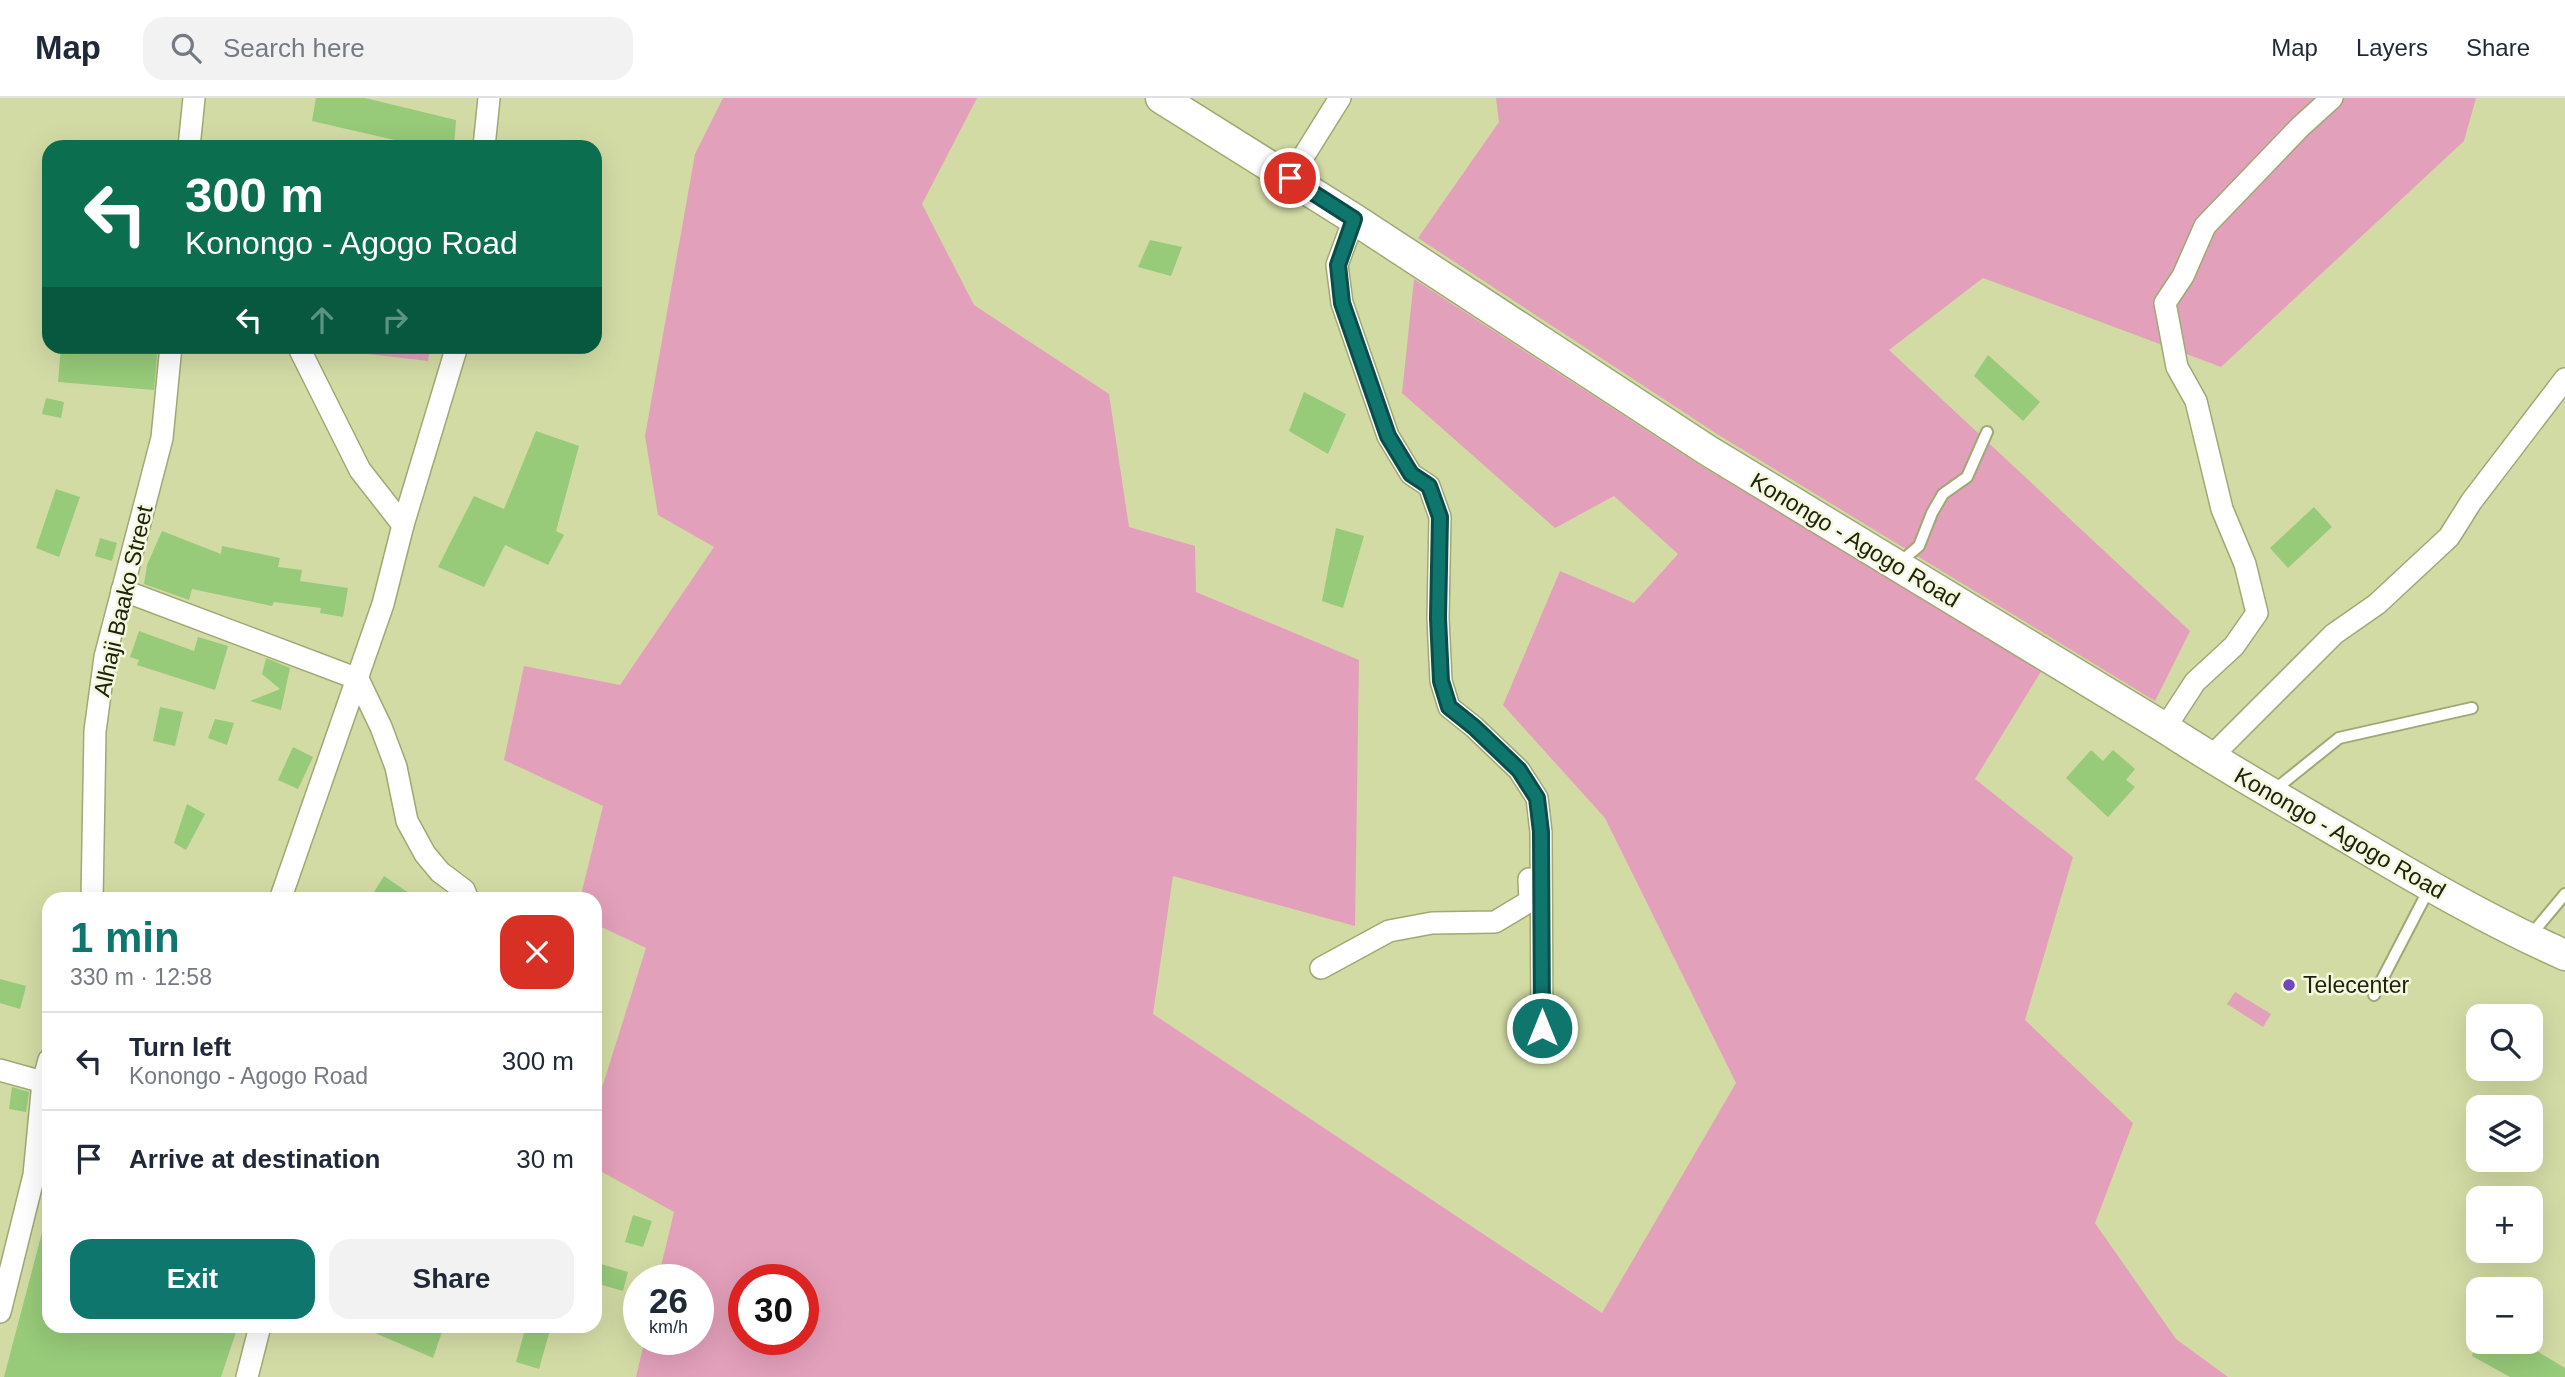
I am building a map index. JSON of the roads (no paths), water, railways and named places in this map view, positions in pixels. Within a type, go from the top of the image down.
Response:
[{"type":"main road","name":"Konongo - Agogo Road","points":[[1161,98],[1354,219],[1707,450],[2210,758],[2430,886],[2565,955]]},
{"type":"street","points":[[190,140],[194,98]]},
{"type":"street","points":[[485,140],[489,98]]},
{"type":"street","points":[[1290,178],[1340,98]]},
{"type":"street","points":[[2165,728],[2195,682],[2234,646],[2257,613],[2245,564],[2222,509],[2196,401],[2177,367],[2165,303],[2183,276],[2205,226],[2291,136],[2332,98]]},
{"type":"street","points":[[1354,219],[1338,265],[1342,303],[1388,436],[1411,474],[1429,486],[1440,517],[1438,618],[1441,681],[1449,707],[1519,770],[1537,798],[1541,832],[1542,1028]]},
{"type":"street","name":"Alhaji Baako Street","points":[[92,892],[95,731],[105,657],[162,438],[170,354]]},
{"type":"street","points":[[303,354],[360,470],[403,525]]},
{"type":"street","points":[[283,892],[383,604],[403,525],[455,354]]},
{"type":"street","points":[[2210,758],[2334,634],[2377,604],[2449,537],[2470,502],[2565,379]]},
{"type":"street","points":[[122,590],[358,679],[396,767],[407,821],[425,854],[440,872],[465,892]]},
{"type":"street","points":[[1321,968],[1389,931],[1432,923],[1495,922],[1530,901],[1527,844],[1529,804]]},
{"type":"street","points":[[0,1070],[42,1082]]},
{"type":"street","points":[[0,1312],[34,1175],[42,1092]]},
{"type":"street","points":[[247,1377],[258,1333]]},
{"type":"lane","points":[[1896,566],[1919,547],[1931,513],[1943,494],[1967,477],[1987,432]]},
{"type":"lane","points":[[2271,793],[2339,738],[2472,708]]},
{"type":"lane","points":[[2374,995],[2430,886]]},
{"type":"lane","points":[[2528,938],[2565,894]]},
{"type":"place","name":"Telecenter","points":[[2289,985]]}]
